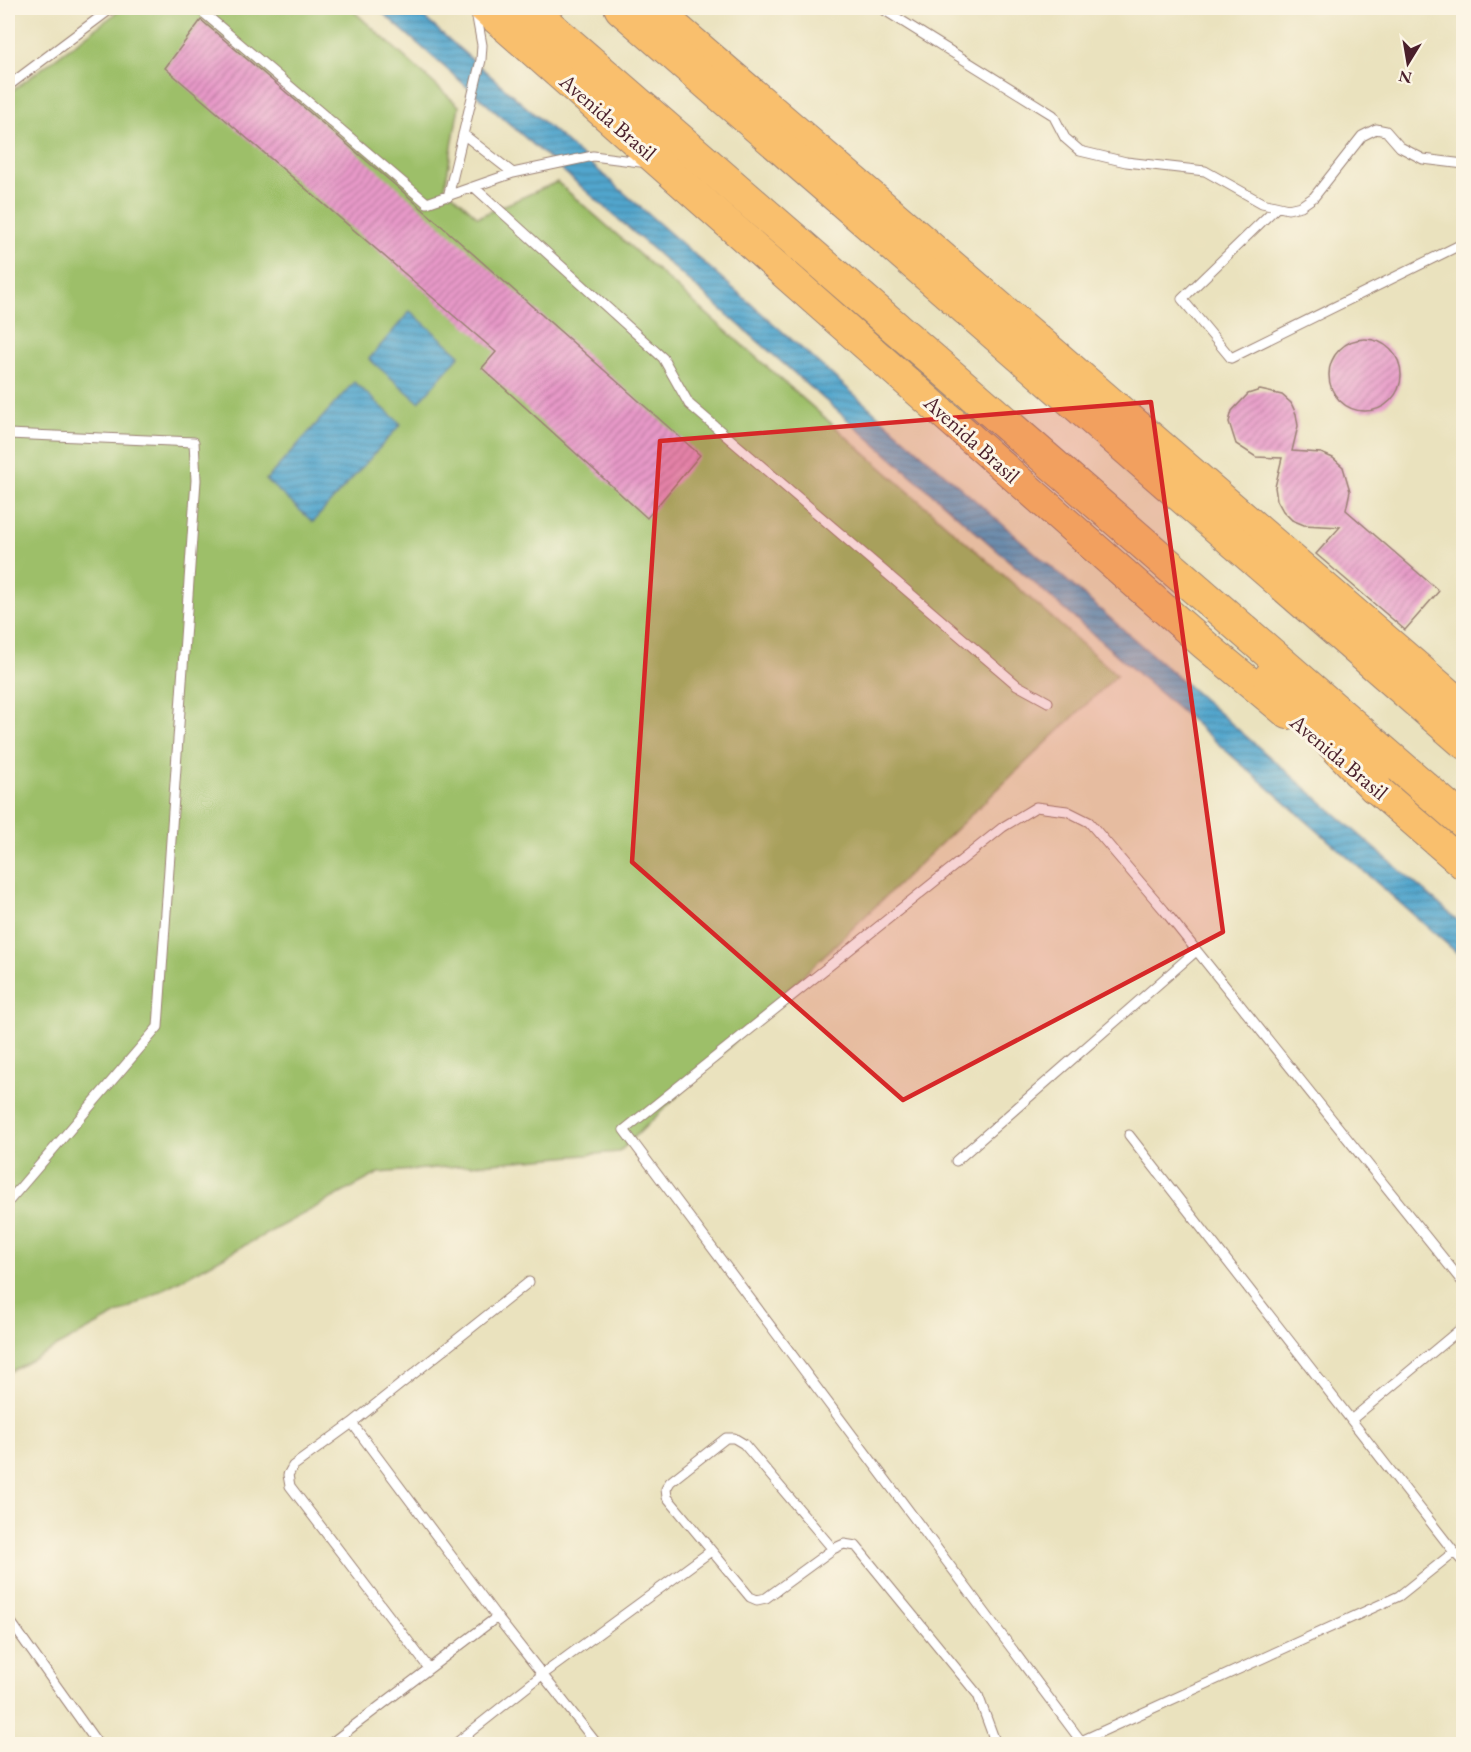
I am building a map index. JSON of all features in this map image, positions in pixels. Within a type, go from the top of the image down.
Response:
[{"type":"highway","name":"Avenida Brasil","points":[[484,8],[1205,645],[1375,787],[1464,865]]},
{"type":"highway","name":"Avenida Brasil","points":[[528,8],[1137,541],[1379,746],[1464,822]]},
{"type":"highway","points":[[621,8],[1414,701],[1464,742]]},
{"type":"highway","points":[[654,8],[1464,707]]},
{"type":"highway","points":[[1137,541],[1375,787]]},
{"type":"highway","points":[[1414,701],[1464,731]]},
{"type":"lane","points":[[8,86],[112,8]]},
{"type":"lane","points":[[198,8],[427,203],[513,172],[593,156],[662,165]]},
{"type":"lane","points":[[448,197],[481,60],[482,45],[475,8]]},
{"type":"lane","points":[[881,8],[1053,115],[1065,138],[1080,151],[1126,162],[1205,171],[1262,203],[1288,209],[1300,206],[1314,197],[1362,136],[1376,129],[1386,131],[1400,147],[1423,159],[1464,165]]},
{"type":"lane","points":[[464,134],[513,172]]},
{"type":"lane","points":[[474,187],[663,358],[690,404],[1017,686],[1048,702]]},
{"type":"lane","points":[[1277,207],[1182,299],[1232,358],[1464,243]]},
{"type":"lane","points":[[8,434],[194,442],[196,480],[158,1027],[8,1202]]},
{"type":"lane","points":[[1454,1552],[1399,1596],[1081,1741],[624,1130],[1003,827],[1036,807],[1067,811],[1089,822],[1464,1284]]},
{"type":"lane","points":[[956,1161],[1196,951]]},
{"type":"lane","points":[[1129,1135],[1464,1563]]},
{"type":"lane","points":[[428,1667],[290,1486],[288,1475],[293,1466],[352,1423],[530,1282]]},
{"type":"lane","points":[[1351,1420],[1464,1326]]},
{"type":"lane","points":[[352,1423],[496,1617],[597,1744]]},
{"type":"lane","points":[[832,1549],[744,1444],[735,1438],[726,1438],[670,1482],[666,1489],[667,1497],[711,1551],[750,1597],[758,1600],[766,1598],[832,1549],[849,1544],[863,1555],[978,1695],[996,1744]]},
{"type":"lane","points":[[454,1744],[542,1675],[711,1551]]},
{"type":"lane","points":[[330,1744],[496,1617]]},
{"type":"lane","points":[[8,1618],[98,1744]]},
{"type":"highlighted area","points":[[1151,402],[1223,932],[903,1100],[632,862],[660,441]]},
{"type":"green space","points":[[123,8],[350,8],[459,106],[445,187],[478,217],[557,182],[1117,675],[619,1152],[379,1173],[8,1373],[8,94]]},
{"type":"water","points":[[377,8],[413,8],[1463,925],[1463,958]]},
{"type":"water","points":[[410,311],[460,355],[419,402],[369,359]]},
{"type":"water","points":[[354,382],[401,424],[313,522],[266,480]]},
{"type":"building","points":[[201,20],[402,191],[700,455],[647,518],[482,368],[496,352],[165,68]]},
{"type":"building","points":[[1365,339],[1385,345],[1395,355],[1401,375],[1395,395],[1385,405],[1365,411],[1345,405],[1335,395],[1329,375],[1335,355],[1345,345]]},
{"type":"building","points":[[1260,390],[1282,395],[1291,403],[1298,426],[1292,451],[1321,453],[1333,458],[1343,467],[1350,491],[1346,510],[1439,591],[1405,630],[1316,554],[1340,527],[1304,525],[1292,520],[1283,511],[1277,500],[1275,487],[1282,458],[1256,457],[1236,444],[1229,422],[1232,411],[1248,394]]}]
